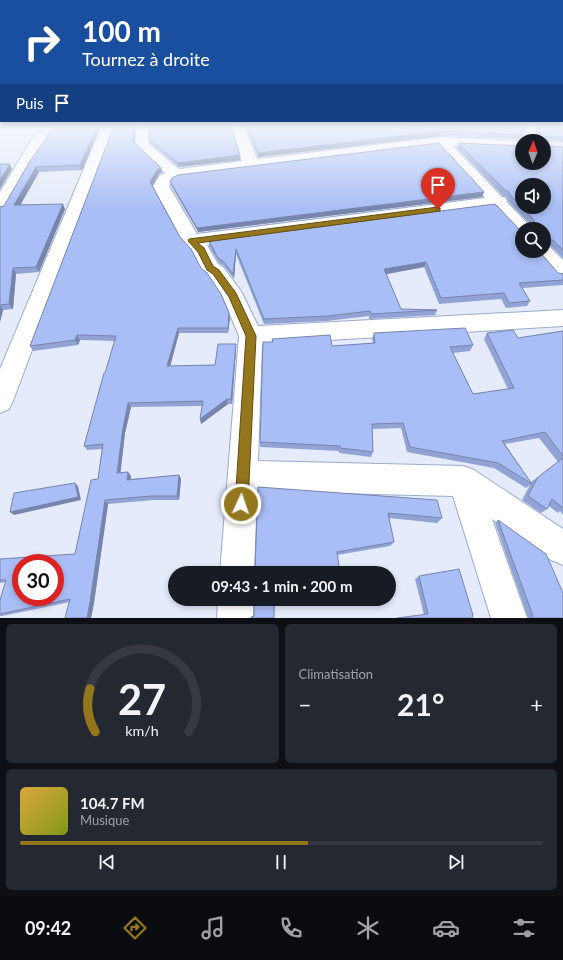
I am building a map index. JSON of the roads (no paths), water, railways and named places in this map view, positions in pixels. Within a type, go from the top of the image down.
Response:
[{"type":"street","points":[[0,206],[32,151]]},
{"type":"street","points":[[0,401],[99,151]]},
{"type":"street","points":[[149,151],[176,174]]},
{"type":"street","points":[[246,151],[251,164]]},
{"type":"street","points":[[237,566],[251,336],[233,296],[216,272],[210,268],[201,250],[191,241],[161,186],[166,178],[176,174],[360,151]]},
{"type":"street","points":[[451,151],[517,222]]},
{"type":"street","points":[[191,241],[499,201]]},
{"type":"street","points":[[550,258],[563,272]]},
{"type":"street","points":[[251,336],[563,318]]},
{"type":"street","points":[[243,476],[463,481],[563,548]]},
{"type":"street","points":[[463,481],[509,618]]},
{"type":"street","points":[[235,618],[236,606]]}]
